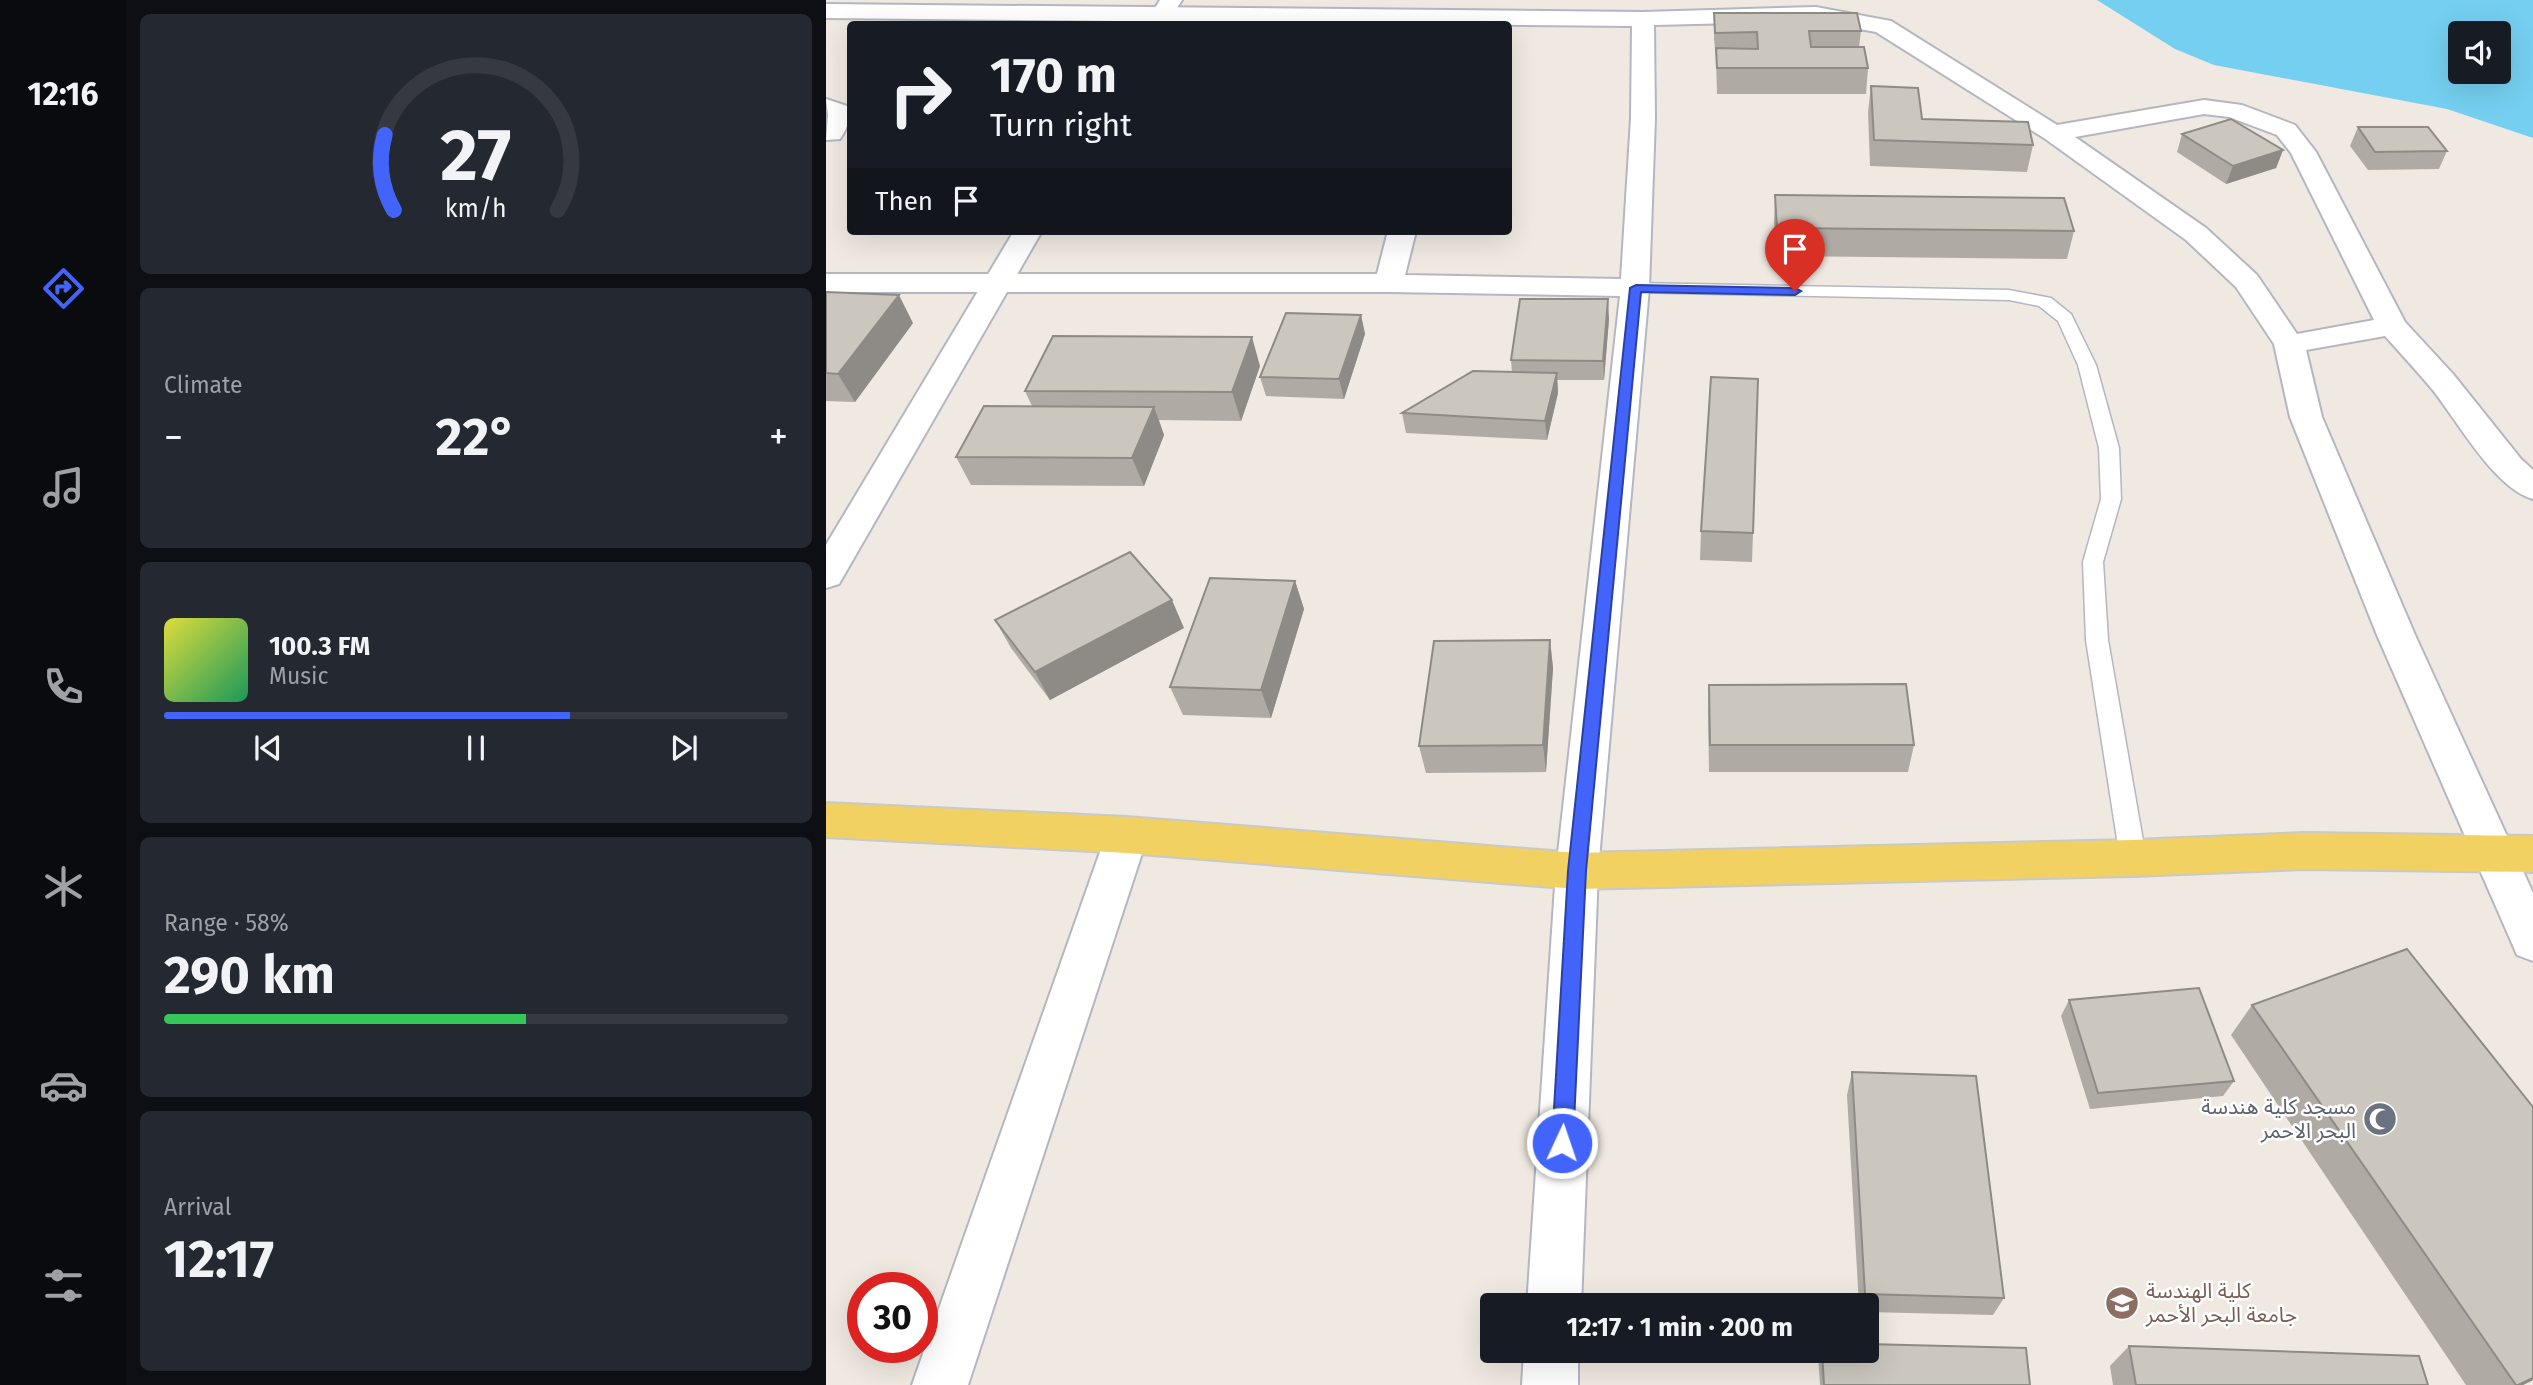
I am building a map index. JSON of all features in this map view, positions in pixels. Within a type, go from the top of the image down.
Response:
[{"type":"main road","points":[[826,820],[1126,835],[1577,871],[2133,858],[2304,851],[2513,853]]},
{"type":"street","points":[[826,11],[1456,20],[1643,19],[1816,14],[1883,26],[2053,132],[2196,233],[2247,281],[2289,344],[2306,417],[2396,635],[2513,853],[2533,940]]},
{"type":"street","points":[[1555,1293],[1577,871],[1636,288],[1643,118],[1643,19]]},
{"type":"street","points":[[826,106],[842,112],[831,134]]},
{"type":"street","points":[[2053,132],[2204,107],[2233,110],[2286,130],[2303,152],[2392,327],[2442,382],[2509,467],[2533,488]]},
{"type":"street","points":[[826,575],[869,506],[1026,235]]},
{"type":"street","points":[[1389,283],[1401,235]]},
{"type":"street","points":[[826,283],[1389,283],[1636,288]]},
{"type":"street","points":[[2289,344],[2392,327]]},
{"type":"street","points":[[940,1385],[1126,835]]},
{"type":"street","points":[[1550,1385],[1551,1363]]},
{"type":"lane","points":[[1636,288],[2009,295],[2045,302],[2065,318],[2087,365],[2109,448],[2111,499],[2093,562],[2097,640],[2133,858]]},
{"type":"water","points":[[2097,0],[2533,0],[2533,138],[2447,109],[2214,65],[2175,49]]},
{"type":"building","points":[[1714,13],[1857,13],[1861,31],[1809,31],[1811,47],[1864,47],[1868,68],[1717,68],[1716,48],[1758,49],[1757,32],[1715,33]]},
{"type":"building","points":[[1871,86],[1918,88],[1922,119],[2028,122],[2033,145],[1874,140]]},
{"type":"building","points":[[2231,119],[2283,150],[2233,166],[2182,134]]},
{"type":"building","points":[[2358,127],[2428,127],[2447,151],[2375,152]]},
{"type":"building","points":[[1775,195],[2064,198],[2074,231],[1777,228]]},
{"type":"building","points":[[826,292],[899,295],[838,374],[826,373]]},
{"type":"building","points":[[1520,299],[1608,299],[1603,361],[1511,360]]},
{"type":"building","points":[[1286,313],[1361,315],[1339,379],[1260,377]]},
{"type":"building","points":[[1053,336],[1252,337],[1232,392],[1025,391]]},
{"type":"building","points":[[1473,371],[1557,373],[1545,421],[1402,413]]},
{"type":"building","points":[[1711,377],[1758,379],[1753,533],[1701,531]]},
{"type":"building","points":[[984,406],[1154,407],[1132,458],[956,457]]},
{"type":"building","points":[[1130,552],[1172,600],[1035,672],[995,620]]},
{"type":"building","points":[[1210,578],[1295,581],[1261,690],[1170,687]]},
{"type":"building","points":[[1550,640],[1543,745],[1419,746],[1434,641]]},
{"type":"building","points":[[1906,684],[1914,745],[1710,745],[1709,685]]},
{"type":"building","points":[[2407,949],[2533,1107],[2533,1378],[2518,1385],[2252,1005]]},
{"type":"building","points":[[2199,988],[2234,1081],[2098,1093],[2069,1000]]},
{"type":"building","points":[[1852,1072],[1976,1076],[2004,1298],[1865,1293]]},
{"type":"building","points":[[1879,1344],[2026,1348],[2030,1385],[1824,1385],[1823,1363],[1879,1363]]},
{"type":"building","points":[[2129,1346],[2419,1356],[2428,1385],[2136,1385]]},
{"type":"place","name":"مسجد كلية هندسة البحر الاحمر","points":[[2380,1119]]},
{"type":"place","name":"كلية الهندسة جامعة البحر الأحمر","points":[[2122,1303]]},
{"type":"route","points":[[1562,1143],[1577,871],[1636,288],[1795,291]]}]
